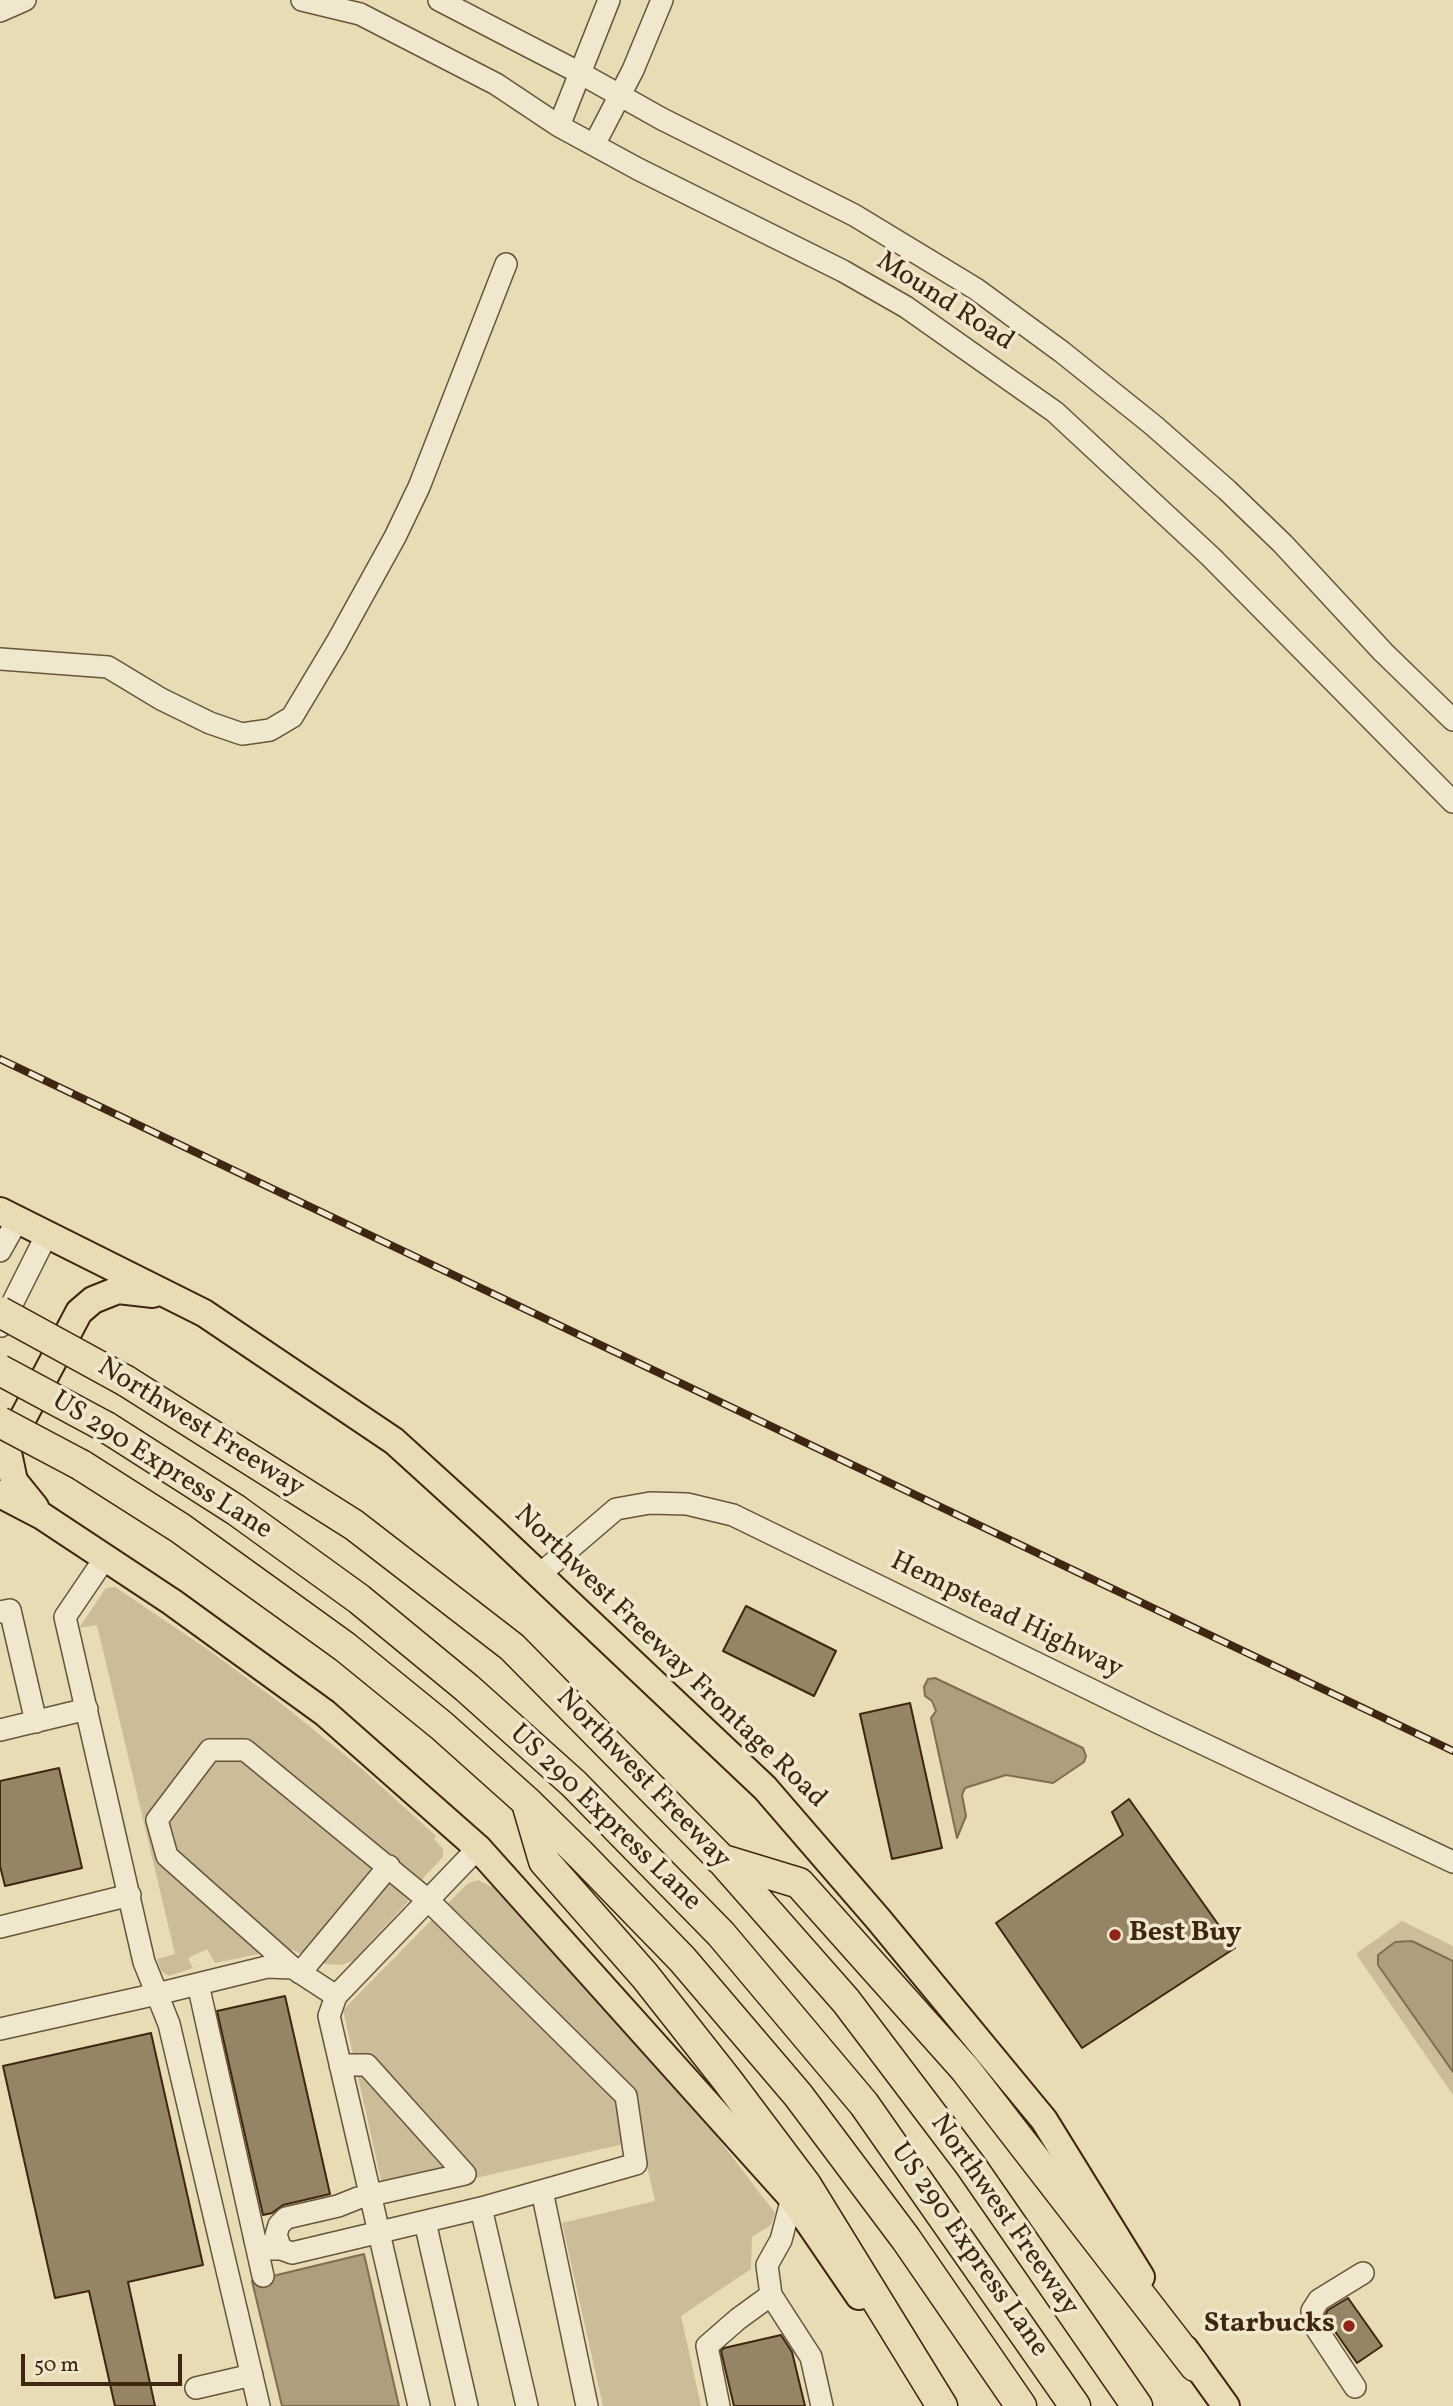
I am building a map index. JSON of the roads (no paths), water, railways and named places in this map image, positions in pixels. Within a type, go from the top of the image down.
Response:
[{"type":"highway","name":"Northwest Freeway","points":[[0,1312],[126,1381],[354,1525],[512,1647],[720,1858],[846,2001],[971,2166],[1137,2406]]},
{"type":"highway","name":"US 290 Express Lane","points":[[0,1370],[106,1427],[236,1510],[359,1599],[467,1688],[574,1784],[721,1934],[864,2104],[1075,2406]]},
{"type":"highway","points":[[0,1422],[81,1465],[180,1528],[311,1621],[442,1726],[527,1802],[634,1908],[761,2049],[876,2198],[1021,2406]]},
{"type":"highway","points":[[527,1802],[544,1861],[653,1986],[806,2185],[942,2406]]},
{"type":"highway","points":[[720,1858],[799,1883],[965,2069],[1195,2365]]},
{"type":"main road","name":"Northwest Freeway Frontage Road","points":[[9,1215],[204,1313],[394,1441],[765,1788],[1044,2120],[1195,2365],[1226,2406]]},
{"type":"main road","points":[[42,1516],[14,1481],[7,1447],[79,1312],[93,1300],[118,1290],[169,1296]]},
{"type":"main road","points":[[0,1494],[42,1516],[172,1602],[325,1713],[478,1849],[792,2198],[934,2406]]},
{"type":"street","points":[[0,11],[25,0]]},
{"type":"street","name":"Mound Road","points":[[302,0],[360,14],[496,84],[559,126],[638,169],[843,271],[906,307],[1055,412],[1211,557],[1453,802]]},
{"type":"street","name":"Mound Road","points":[[439,0],[620,94],[662,119],[854,215],[976,289],[1062,352],[1153,425],[1227,490],[1283,544],[1383,652],[1453,720]]},
{"type":"street","points":[[559,126],[609,0]]},
{"type":"street","points":[[594,145],[634,70],[662,0]]},
{"type":"street","points":[[0,659],[108,667],[161,699],[210,723],[242,733],[270,730],[292,717],[395,537],[419,487],[506,264]]},
{"type":"street","points":[[0,1251],[9,1215]]},
{"type":"street","points":[[0,1328],[47,1234]]},
{"type":"street","name":"Hempstead Highway","points":[[540,1575],[616,1509],[650,1503],[687,1504],[733,1515],[1144,1716],[1453,1862]]},
{"type":"street","points":[[105,1558],[65,1617],[144,1962],[169,2024],[259,2406]]},
{"type":"street","points":[[0,1612],[10,1610],[36,1722]]},
{"type":"street","points":[[0,1730],[87,1709]]},
{"type":"street","points":[[255,2241],[267,2249],[281,2249],[292,2253],[481,2208],[636,2164],[626,2096],[429,1901],[245,1750],[210,1750],[157,1820],[167,1856],[296,1970],[336,1996]]},
{"type":"street","points":[[419,2406],[329,2016],[336,1996],[478,1849]]},
{"type":"street","points":[[296,1970],[389,1866]]},
{"type":"street","points":[[0,1927],[130,1895]]},
{"type":"street","points":[[0,2029],[267,1967],[296,1970]]},
{"type":"street","points":[[198,1984],[263,2276]]},
{"type":"street","points":[[281,2249],[276,2235],[279,2225],[286,2218],[465,2175],[367,2065],[340,2065]]},
{"type":"street","points":[[542,2191],[587,2406]]},
{"type":"street","points":[[792,2198],[781,2240],[767,2264],[771,2295],[811,2357],[822,2406]]},
{"type":"street","points":[[481,2208],[527,2406]]},
{"type":"street","points":[[425,2222],[467,2406]]},
{"type":"street","points":[[1355,2387],[1314,2325],[1312,2312],[1319,2300],[1363,2273]]},
{"type":"street","points":[[719,2406],[707,2346],[771,2295]]},
{"type":"street","points":[[196,2388],[252,2375]]},
{"type":"railway","points":[[0,1059],[1453,1751]]},
{"type":"place","name":"Best Buy","points":[[1115,1935]]},
{"type":"place","name":"Starbucks","points":[[1349,2326]]}]
